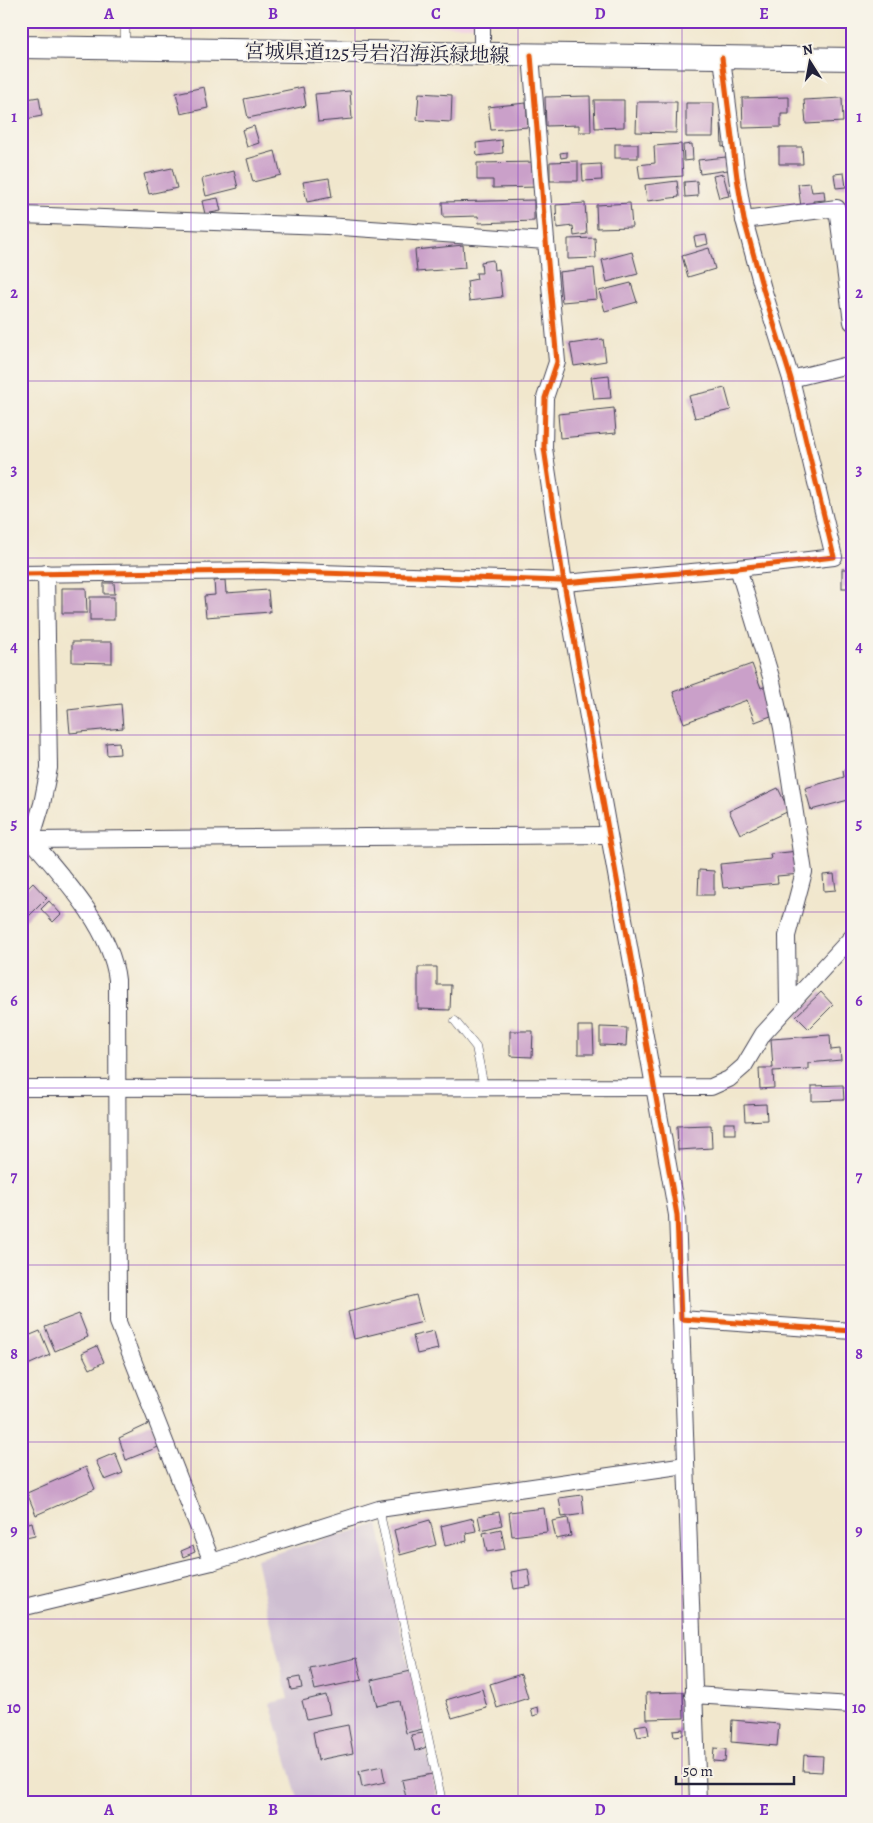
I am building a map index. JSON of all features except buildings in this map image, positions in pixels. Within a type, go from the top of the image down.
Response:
[{"type":"main road","name":"宮城県道125号岩沼海浜緑地線","points":[[21,47],[852,59]]},
{"type":"street","points":[[482,21],[482,54]]},
{"type":"street","points":[[532,55],[557,362],[545,398],[544,448],[564,584],[677,1215],[698,1802]]},
{"type":"street","points":[[21,574],[262,571],[562,581],[564,584],[834,557],[791,379],[744,220],[736,178],[722,58]]},
{"type":"street","points":[[744,220],[837,208],[852,322]]},
{"type":"street","points":[[21,215],[326,226],[546,241]]},
{"type":"street","points":[[791,379],[852,364]]},
{"type":"street","points":[[738,568],[771,677],[782,728],[804,872],[787,936],[788,1006]]},
{"type":"street","points":[[26,834],[42,804],[49,768],[46,573]]},
{"type":"street","points":[[26,834],[608,835]]},
{"type":"street","points":[[26,834],[74,891],[96,924],[115,964],[117,980],[118,1322],[212,1562]]},
{"type":"street","points":[[21,1088],[710,1087],[729,1079],[744,1066],[763,1034],[852,937]]},
{"type":"street","points":[[681,1319],[852,1332]]},
{"type":"street","points":[[21,1608],[212,1562],[379,1509],[686,1465]]},
{"type":"street","points":[[694,1695],[852,1705]]},
{"type":"lane","points":[[125,21],[125,49]]},
{"type":"lane","points":[[455,1021],[476,1048],[484,1087]]},
{"type":"lane","points":[[379,1509],[442,1802]]},
{"type":"shaded area","points":[[26,21],[475,21],[475,26],[26,25]]},
{"type":"shaded area","points":[[378,1524],[438,1802],[299,1802],[270,1703],[288,1699],[256,1559]]},
{"type":"cycle path","points":[[531,55],[557,362],[545,398],[544,448],[564,583],[677,1215],[681,1319],[852,1331]]},
{"type":"cycle path","points":[[21,574],[262,571],[562,581],[564,583],[738,568],[834,557],[791,379],[744,220],[722,58]]}]
